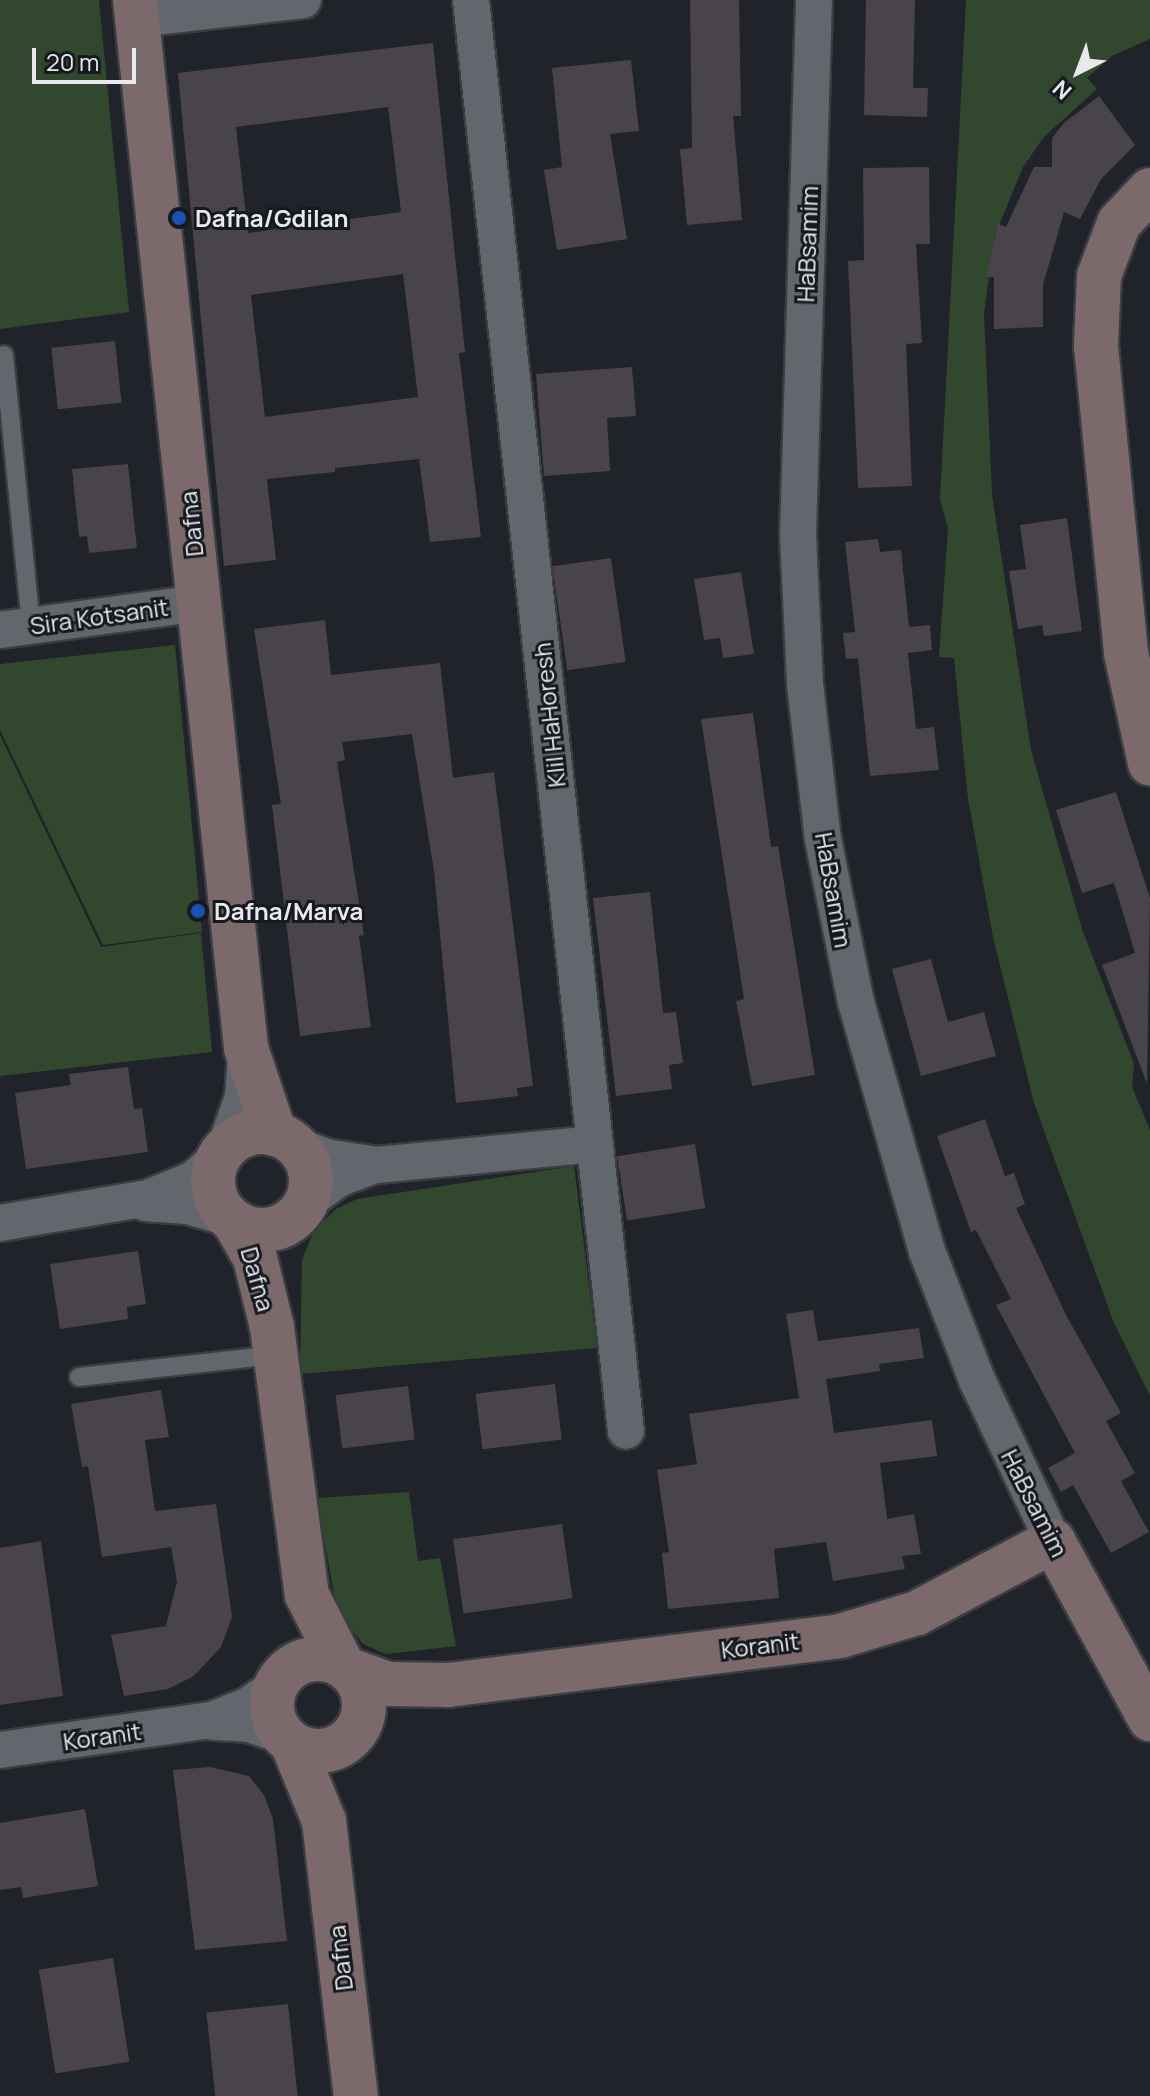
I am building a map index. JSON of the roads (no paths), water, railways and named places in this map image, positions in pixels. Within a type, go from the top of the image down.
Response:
[{"type":"street","points":[[136,10],[303,0]]},
{"type":"street","name":"Klil HaHoresh","points":[[471,0],[626,1431]]},
{"type":"street","name":"HaBsamim","points":[[814,0],[798,535],[805,684],[823,839],[867,1046],[927,1251],[987,1404],[1053,1541],[1150,1719]]},
{"type":"street","name":"Dafna","points":[[136,10],[246,1048],[243,1097],[223,1151]]},
{"type":"street","points":[[1150,190],[1119,223],[1099,276],[1096,346],[1124,638],[1150,763]]},
{"type":"street","name":"Sira Kotsanit","points":[[16,628],[199,603]]},
{"type":"street","name":"Dafna","points":[[246,1048],[285,1139]]},
{"type":"street","points":[[128,1204],[185,1184],[245,1135],[285,1139],[326,1157],[377,1165]]},
{"type":"street","points":[[285,1139],[311,1171],[301,1210]]},
{"type":"street","points":[[0,1223],[128,1204],[187,1206],[265,1231],[301,1210],[338,1179],[377,1165],[595,1144]]},
{"type":"street","points":[[223,1151],[213,1184],[232,1220]]},
{"type":"street","name":"Dafna","points":[[275,1347],[277,1273],[301,1210]]},
{"type":"street","name":"Dafna","points":[[232,1220],[258,1269],[275,1347],[306,1587],[319,1626],[346,1668]]},
{"type":"street","name":"Koranit","points":[[346,1668],[388,1684],[448,1685],[867,1630],[940,1603],[1053,1541]]},
{"type":"street","name":"Dafna","points":[[279,1680],[303,1628],[306,1587]]},
{"type":"street","points":[[308,1659],[346,1668],[364,1703],[350,1738],[320,1751],[288,1740],[272,1714],[279,1680],[308,1659]]},
{"type":"street","name":"Koranit","points":[[204,1722],[249,1705],[279,1680]]},
{"type":"street","name":"Koranit","points":[[350,1738],[381,1714],[448,1685]]},
{"type":"street","name":"Koranit","points":[[0,1750],[204,1722],[241,1723],[288,1740]]},
{"type":"street","name":"Dafna","points":[[350,1738],[330,1777],[324,1821],[356,2096]]},
{"type":"street","name":"Dafna","points":[[288,1740],[324,1821]]},
{"type":"lane","points":[[4,355],[16,628]]},
{"type":"lane","points":[[79,1377],[275,1347]]},
{"type":"place","name":"Dafna/Gdilan","points":[[179,218]]},
{"type":"place","name":"Dafna/Marva","points":[[198,911]]}]
